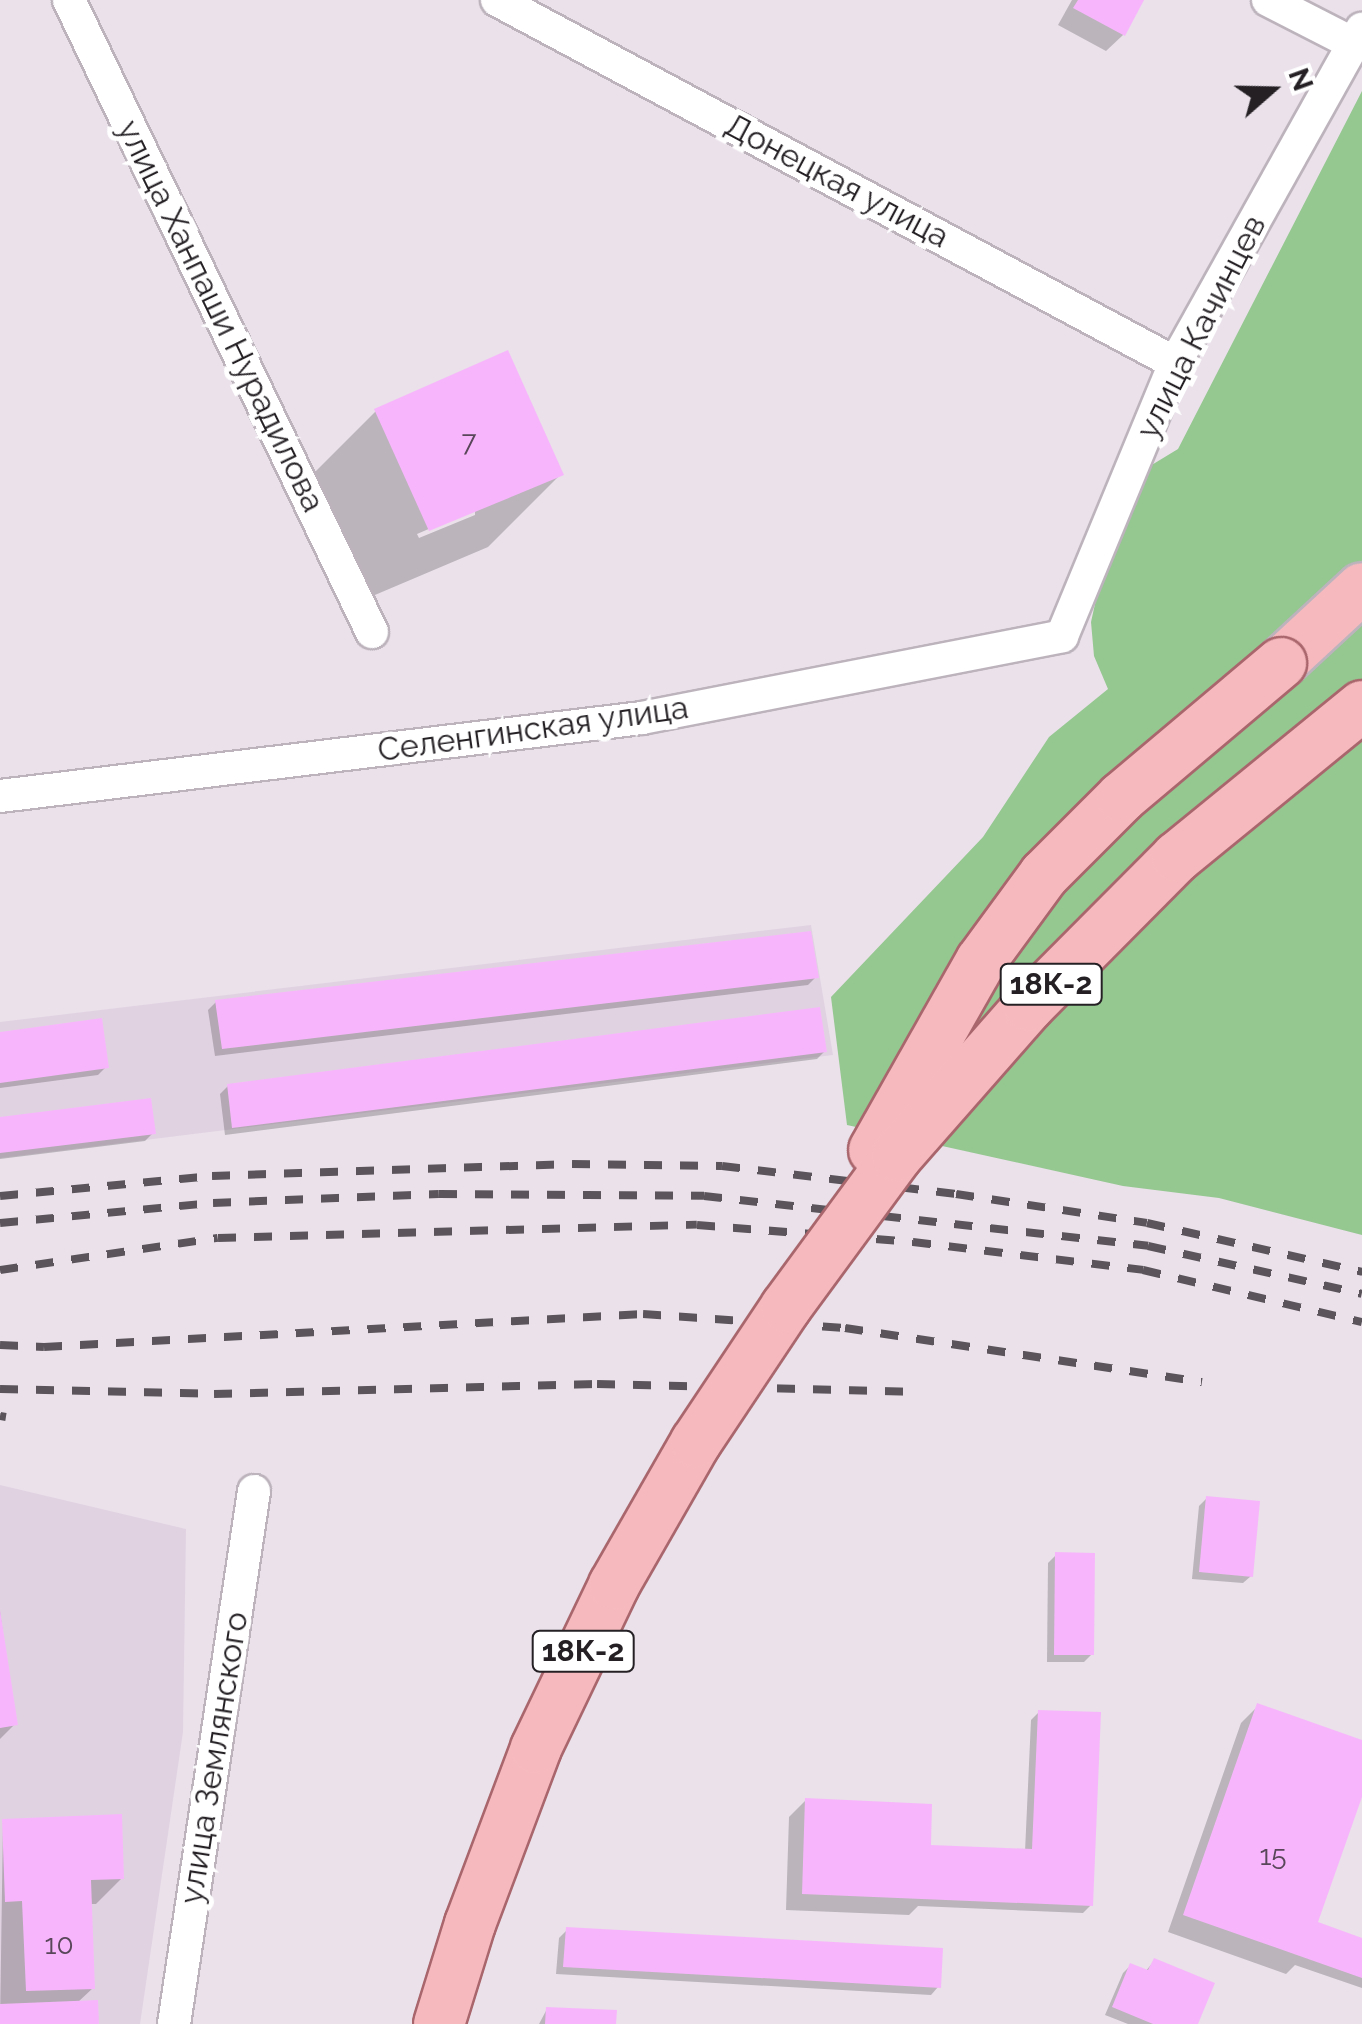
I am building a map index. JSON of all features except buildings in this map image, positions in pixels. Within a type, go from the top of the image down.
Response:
[{"type":"main road","name":"18К-2","points":[[786,1307],[981,961],[1044,874],[1122,796],[1281,663],[1362,588]]},
{"type":"main road","name":"18К-2","points":[[440,2024],[470,1924],[536,1748],[614,1586],[696,1442],[786,1307],[897,1156],[1028,1006],[1177,857],[1362,706]]},
{"type":"street","name":"улица Ханпаши Нурадилова","points":[[70,0],[372,632]]},
{"type":"street","name":"Донецкая улица","points":[[497,0],[1175,363]]},
{"type":"street","points":[[1268,0],[1358,36]]},
{"type":"street","name":"улица Качинцев","points":[[1062,636],[1175,363],[1358,36]]},
{"type":"street","points":[[1281,663],[1362,605]]},
{"type":"street","name":"Селенгинская улица","points":[[0,796],[642,718],[1062,636]]},
{"type":"street","name":"улица Землянского","points":[[174,2024],[254,1492]]},
{"type":"shaded area","points":[[811,925],[833,1055],[0,1158],[0,1022]]},
{"type":"shaded area","points":[[0,1485],[186,1529],[183,1732],[140,2024],[0,2024]]},
{"type":"green space","points":[[1362,91],[1362,1235],[1219,1198],[1123,1186],[847,1125],[831,997],[983,837],[1049,737],[1108,689],[1094,656],[1091,622],[1122,483],[1178,449]]},
{"type":"railway","points":[[0,1196],[212,1176],[572,1164],[722,1166],[956,1194],[1147,1223],[1362,1272]]},
{"type":"railway","points":[[0,1223],[213,1203],[439,1194],[704,1196],[1148,1246],[1362,1294]]},
{"type":"railway","points":[[0,1270],[218,1238],[697,1225],[913,1242],[1143,1270],[1362,1322]]},
{"type":"railway","points":[[0,1345],[44,1347],[643,1314],[845,1328],[1202,1382]]},
{"type":"railway","points":[[0,1389],[214,1394],[597,1384],[920,1392]]},
{"type":"railway","points":[[0,1416],[6,1417]]}]
